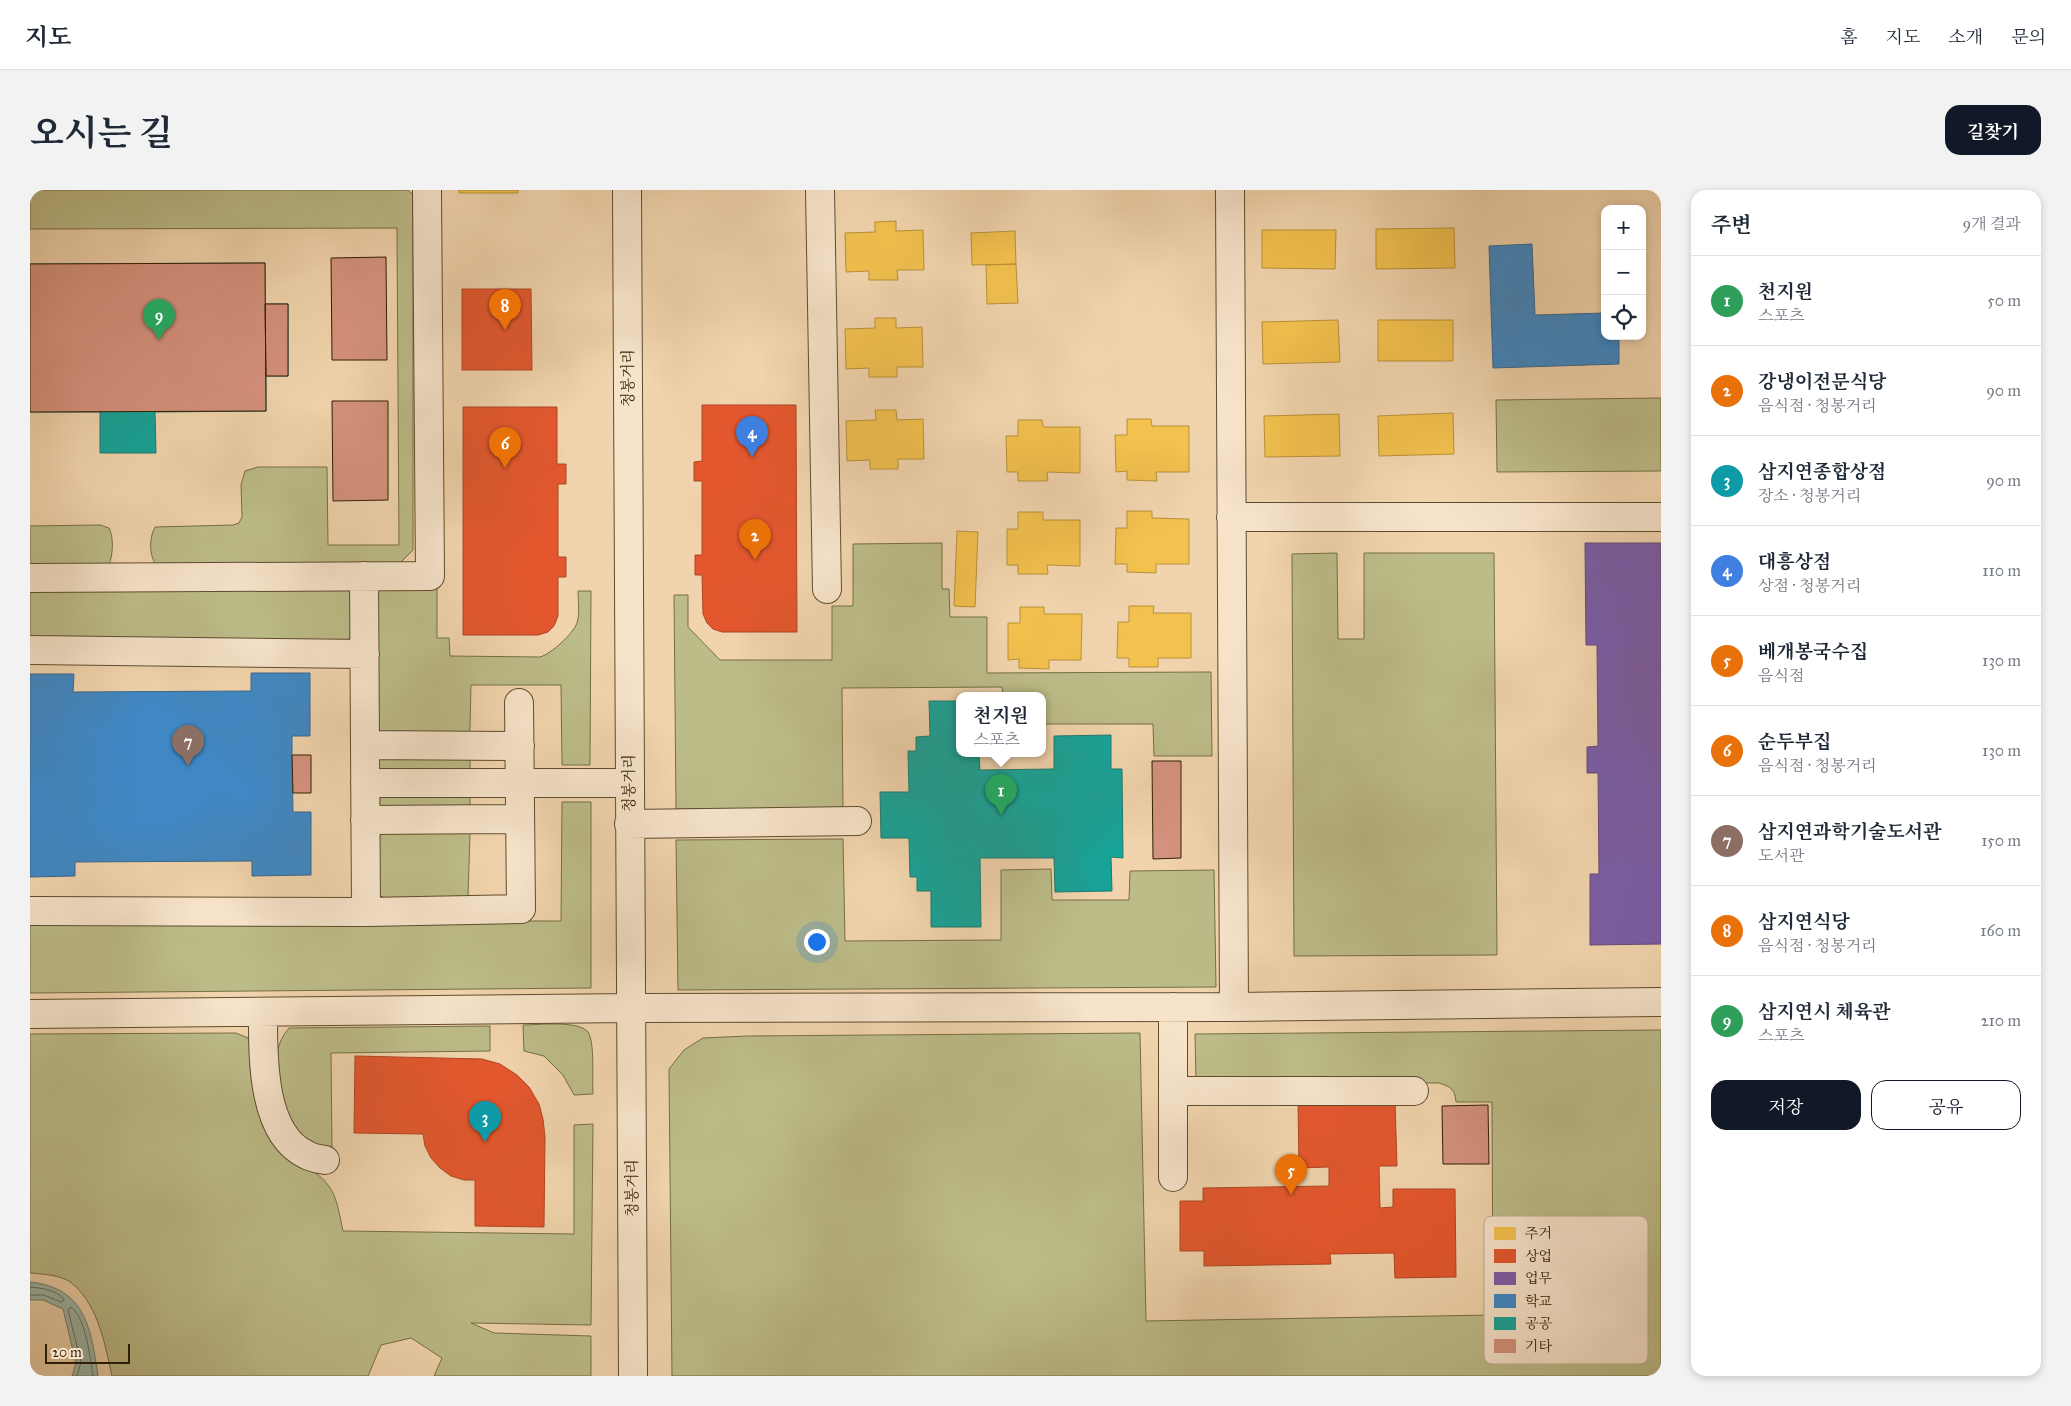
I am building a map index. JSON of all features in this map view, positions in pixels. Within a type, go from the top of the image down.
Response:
[{"type":"street","points":[[30,578],[430,576],[427,190]]},
{"type":"street","name":"청봉거리","points":[[627,190],[633,1376]]},
{"type":"street","points":[[820,190],[827,589]]},
{"type":"street","points":[[1230,190],[1234,1007]]},
{"type":"street","points":[[1231,517],[1661,517]]},
{"type":"street","points":[[364,576],[366,912]]},
{"type":"street","points":[[30,650],[365,654]]},
{"type":"street","points":[[30,910],[366,912],[521,909],[519,703]]},
{"type":"street","points":[[365,745],[520,746]]},
{"type":"street","points":[[365,783],[629,783]]},
{"type":"street","points":[[365,820],[520,819]]},
{"type":"street","points":[[630,824],[858,821]]},
{"type":"street","points":[[30,1014],[631,1008],[1234,1007],[1661,1002]]},
{"type":"street","points":[[1173,1007],[1173,1177]]},
{"type":"street","points":[[263,1012],[265,1078],[276,1124],[290,1142],[306,1155],[325,1160]]},
{"type":"street","points":[[1173,1091],[1414,1091]]},
{"type":"green space","points":[[30,190],[408,190],[413,195],[413,550],[399,564],[156,565],[152,556],[151,546],[155,527],[233,525],[239,523],[242,517],[241,485],[245,471],[258,467],[327,467],[328,545],[399,545],[397,228],[30,229]]},
{"type":"green space","points":[[1661,398],[1661,471],[1497,472],[1496,400]]},
{"type":"green space","points":[[100,525],[109,528],[112,536],[112,551],[109,565],[30,567],[30,526]]},
{"type":"green space","points":[[942,543],[942,589],[949,589],[950,617],[987,617],[987,673],[1211,672],[1212,756],[1154,756],[1153,724],[1046,724],[1046,692],[1003,692],[1002,687],[842,688],[843,808],[676,809],[674,595],[688,595],[688,627],[720,660],[832,660],[832,606],[853,606],[853,544]]},
{"type":"green space","points":[[1337,553],[1338,639],[1364,639],[1364,553],[1494,553],[1497,955],[1294,956],[1292,554]]},
{"type":"green space","points":[[378,588],[437,588],[437,638],[449,638],[450,656],[540,657],[545,655],[561,643],[575,627],[578,615],[578,591],[591,591],[590,765],[562,765],[561,685],[471,685],[468,737],[381,737],[378,728]]},
{"type":"green space","points":[[348,590],[353,597],[353,632],[348,640],[335,642],[30,639],[30,591]]},
{"type":"green space","points":[[378,756],[470,756],[470,771],[377,771]]},
{"type":"green space","points":[[377,795],[470,796],[470,810],[377,810]]},
{"type":"green space","points":[[562,802],[591,802],[591,988],[30,993],[30,920],[561,921]]},
{"type":"green space","points":[[469,828],[468,896],[463,898],[386,898],[380,896],[377,890],[377,833]]},
{"type":"green space","points":[[843,839],[845,941],[1001,940],[1001,870],[1051,869],[1052,900],[1129,900],[1130,871],[1214,870],[1216,987],[678,990],[676,840]]},
{"type":"green space","points":[[523,1025],[567,1025],[583,1028],[588,1032],[592,1044],[593,1094],[574,1095],[563,1075],[544,1056],[524,1051]]},
{"type":"green space","points":[[490,1026],[490,1051],[331,1053],[332,1148],[323,1150],[293,1132],[280,1093],[276,1066],[277,1052],[281,1040],[289,1028]]},
{"type":"green space","points":[[1661,1030],[1661,1376],[672,1376],[669,1069],[684,1050],[703,1038],[747,1036],[1140,1033],[1146,1321],[1484,1315],[1484,1364],[1648,1364],[1648,1216],[1493,1216],[1492,1102],[1456,1102],[1452,1089],[1439,1083],[1196,1081],[1195,1034]]},
{"type":"green space","points":[[236,1033],[248,1038],[253,1055],[304,1166],[323,1179],[333,1193],[343,1231],[574,1234],[574,1125],[593,1124],[591,1325],[471,1323],[494,1333],[591,1336],[591,1376],[434,1376],[442,1358],[411,1338],[381,1345],[368,1376],[112,1376],[100,1328],[83,1294],[65,1279],[30,1273],[30,1034]]},
{"type":"water","points":[[30,1282],[49,1286],[63,1293],[74,1302],[88,1327],[98,1376],[72,1376],[76,1363],[63,1309],[43,1300],[30,1300]]},
{"type":"building: 주거","points":[[459,190],[518,190],[518,193],[459,193]]},
{"type":"building: 주거","points":[[896,221],[896,231],[923,230],[924,270],[897,270],[898,280],[869,280],[869,271],[846,272],[845,233],[875,232],[875,222]]},
{"type":"building: 주거","points":[[1454,228],[1455,268],[1376,269],[1376,229]]},
{"type":"building: 주거","points":[[1262,230],[1336,230],[1335,269],[1262,268]]},
{"type":"building: 주거","points":[[1015,231],[1016,264],[972,265],[971,233]]},
{"type":"building: 주거","points":[[1016,264],[1018,303],[987,304],[986,265]]},
{"type":"building: 주거","points":[[875,318],[896,318],[896,328],[922,327],[923,367],[897,367],[897,377],[869,377],[869,368],[846,369],[845,329],[875,328]]},
{"type":"building: 주거","points":[[1338,320],[1340,362],[1263,364],[1262,322]]},
{"type":"building: 주거","points":[[1378,320],[1453,320],[1453,361],[1378,361]]},
{"type":"building: 주거","points":[[875,410],[896,410],[897,420],[923,419],[924,459],[898,459],[898,469],[870,469],[870,460],[847,461],[846,421],[876,420]]},
{"type":"building: 주거","points":[[1453,413],[1454,454],[1379,456],[1378,416]]},
{"type":"building: 주거","points":[[1339,414],[1340,456],[1265,457],[1264,416]]},
{"type":"building: 주거","points":[[1127,419],[1151,419],[1152,426],[1189,426],[1189,472],[1156,472],[1157,481],[1127,480],[1127,471],[1116,472],[1115,435],[1127,435]]},
{"type":"building: 주거","points":[[1018,420],[1042,420],[1043,427],[1080,427],[1080,473],[1047,472],[1048,481],[1018,481],[1018,472],[1007,472],[1006,436],[1018,436]]},
{"type":"building: 주거","points":[[1127,511],[1152,511],[1152,518],[1189,519],[1189,564],[1156,564],[1156,573],[1127,572],[1127,564],[1115,564],[1116,528],[1127,528]]},
{"type":"building: 주거","points":[[1018,512],[1043,512],[1043,520],[1080,520],[1080,566],[1047,565],[1048,574],[1018,574],[1018,565],[1007,565],[1007,529],[1018,529]]},
{"type":"building: 주거","points":[[957,531],[978,532],[975,607],[954,606]]},
{"type":"building: 주거","points":[[1129,606],[1154,606],[1153,613],[1191,613],[1191,658],[1158,658],[1158,667],[1129,667],[1129,658],[1117,658],[1118,622],[1129,622]]},
{"type":"building: 주거","points":[[1020,607],[1044,607],[1044,614],[1082,614],[1081,660],[1049,660],[1049,669],[1019,668],[1019,659],[1008,660],[1008,623],[1020,623]]},
{"type":"building: 상업","points":[[462,289],[531,289],[532,370],[462,370]]},
{"type":"building: 상업","points":[[702,405],[796,405],[797,632],[722,632],[713,629],[707,623],[703,614],[702,575],[695,575],[695,555],[702,555],[702,481],[694,481],[694,462],[702,461]]},
{"type":"building: 상업","points":[[463,407],[557,407],[557,464],[566,464],[566,484],[558,484],[558,557],[566,557],[566,577],[558,577],[558,616],[554,626],[548,632],[538,635],[463,635]]},
{"type":"building: 상업","points":[[355,1056],[482,1059],[500,1064],[517,1075],[529,1087],[539,1104],[543,1119],[545,1137],[544,1227],[475,1226],[475,1180],[464,1180],[451,1176],[440,1168],[431,1158],[425,1146],[423,1134],[354,1133]]},
{"type":"building: 상업","points":[[1395,1101],[1397,1166],[1379,1166],[1380,1208],[1393,1207],[1393,1189],[1455,1189],[1456,1277],[1395,1278],[1394,1253],[1330,1254],[1331,1264],[1204,1266],[1204,1251],[1180,1251],[1180,1201],[1203,1201],[1203,1188],[1329,1186],[1329,1167],[1299,1168],[1298,1102]]},
{"type":"building: 업무","points":[[1585,543],[1661,543],[1661,944],[1590,945],[1590,874],[1599,874],[1598,773],[1587,773],[1587,747],[1598,746],[1597,645],[1586,645]]},
{"type":"building: 학교","points":[[1532,244],[1535,315],[1601,313],[1601,340],[1619,340],[1619,364],[1493,368],[1489,246]]},
{"type":"building: 학교","points":[[251,673],[310,673],[310,736],[292,736],[292,755],[293,812],[311,812],[311,875],[252,876],[252,861],[75,862],[75,876],[30,877],[30,674],[74,674],[73,692],[251,691]]},
{"type":"building: 공공","points":[[265,263],[265,304],[288,304],[288,376],[266,376],[266,411],[155,412],[156,453],[100,453],[100,412],[30,412],[30,264]]},
{"type":"building: 공공","points":[[929,701],[956,701],[956,757],[979,757],[980,770],[1054,769],[1054,736],[1111,735],[1111,769],[1122,769],[1123,858],[1111,857],[1112,891],[1055,892],[1054,858],[980,858],[981,927],[931,927],[931,891],[917,891],[917,877],[910,877],[909,838],[881,838],[880,792],[909,792],[908,751],[916,751],[916,737],[930,736]]},
{"type":"building: 기타","points":[[386,257],[387,360],[332,360],[331,258]]},
{"type":"building: 기타","points":[[265,263],[266,411],[30,412],[30,264]]},
{"type":"building: 기타","points":[[265,304],[288,304],[288,376],[266,376]]},
{"type":"building: 기타","points":[[332,401],[388,401],[388,500],[333,501]]},
{"type":"building: 기타","points":[[292,755],[311,755],[311,793],[293,793]]},
{"type":"building: 기타","points":[[1152,761],[1181,761],[1181,858],[1153,859]]},
{"type":"building: 기타","points":[[1488,1105],[1489,1164],[1443,1164],[1442,1106]]},
{"type":"place","name":"삼지연식당","points":[[505,330]]},
{"type":"place","name":"삼지연시 체육관","points":[[159,340]]},
{"type":"place","name":"대흥상점","points":[[752,457]]},
{"type":"place","name":"순두부집","points":[[505,468]]},
{"type":"place","name":"강냉이전문식당","points":[[755,560]]},
{"type":"place","name":"삼지연과학기술도서관","points":[[188,766]]},
{"type":"place","name":"천지원","points":[[1001,815]]},
{"type":"place","name":"삼지연종합상점","points":[[485,1142]]},
{"type":"place","name":"베개봉국수집","points":[[1291,1195]]}]
